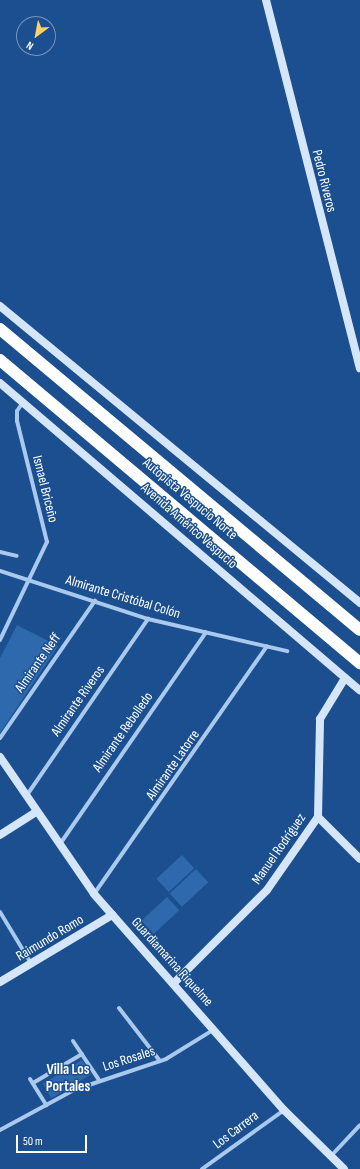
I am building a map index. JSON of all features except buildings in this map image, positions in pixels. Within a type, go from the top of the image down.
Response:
[{"type":"highway","name":"Autopista Vespucio Norte","points":[[0,329],[360,630]]},
{"type":"highway","name":"Autopista Vespucio Norte","points":[[0,360],[360,663]]},
{"type":"highway","points":[[338,644],[360,668]]},
{"type":"street","name":"Pedro Riveros","points":[[266,0],[360,368]]},
{"type":"street","points":[[0,306],[360,603]]},
{"type":"street","name":"Avenida Américo Vespucio","points":[[0,383],[360,690]]},
{"type":"street","name":"Ismael Briceño","points":[[0,640],[47,542],[17,421],[17,412],[23,402]]},
{"type":"street","points":[[0,552],[17,556]]},
{"type":"street","name":"Almirante Cristóbal Colón","points":[[0,572],[30,579],[148,619],[287,651]]},
{"type":"street","name":"Almirante Neff","points":[[0,738],[95,601]]},
{"type":"street","name":"Almirante Riveros","points":[[26,796],[148,619]]},
{"type":"street","name":"Almirante Rebolledo","points":[[59,846],[206,632]]},
{"type":"street","name":"Almirante Latorre","points":[[94,894],[267,646]]},
{"type":"street","name":"Manuel Rodríguez","points":[[175,982],[267,890],[318,817],[320,719],[345,678]]},
{"type":"street","name":"Guardiamarina Riquelme","points":[[0,757],[59,846],[94,894],[175,982],[284,1110],[344,1169]]},
{"type":"street","points":[[0,835],[36,812]]},
{"type":"street","points":[[318,817],[360,859]]},
{"type":"street","points":[[0,912],[32,966]]},
{"type":"street","name":"Raimundo Romo","points":[[0,982],[32,966],[112,915]]},
{"type":"street","points":[[119,1008],[160,1061]]},
{"type":"street","name":"Los Rosales","points":[[0,1130],[46,1105],[99,1080],[160,1061],[215,1029]]},
{"type":"street","points":[[73,1041],[99,1080]]},
{"type":"street","points":[[33,1084],[82,1054]]},
{"type":"street","points":[[30,1079],[46,1105]]},
{"type":"street","name":"Los Carrera","points":[[202,1169],[284,1110]]},
{"type":"street","points":[[331,1156],[360,1125]]},
{"type":"shaded area","points":[[17,625],[58,646],[0,733],[0,658]]},
{"type":"shaded area","points":[[182,855],[194,868],[169,892],[156,879]]},
{"type":"shaded area","points":[[196,869],[208,882],[182,907],[170,894]]},
{"type":"shaded area","points":[[167,897],[179,910],[154,934],[141,921]]},
{"type":"shaded area","points":[[82,1060],[91,1075],[51,1098],[43,1084]]},
{"type":"district","name":"Villa Los Portales","points":[[68,1078]]}]
